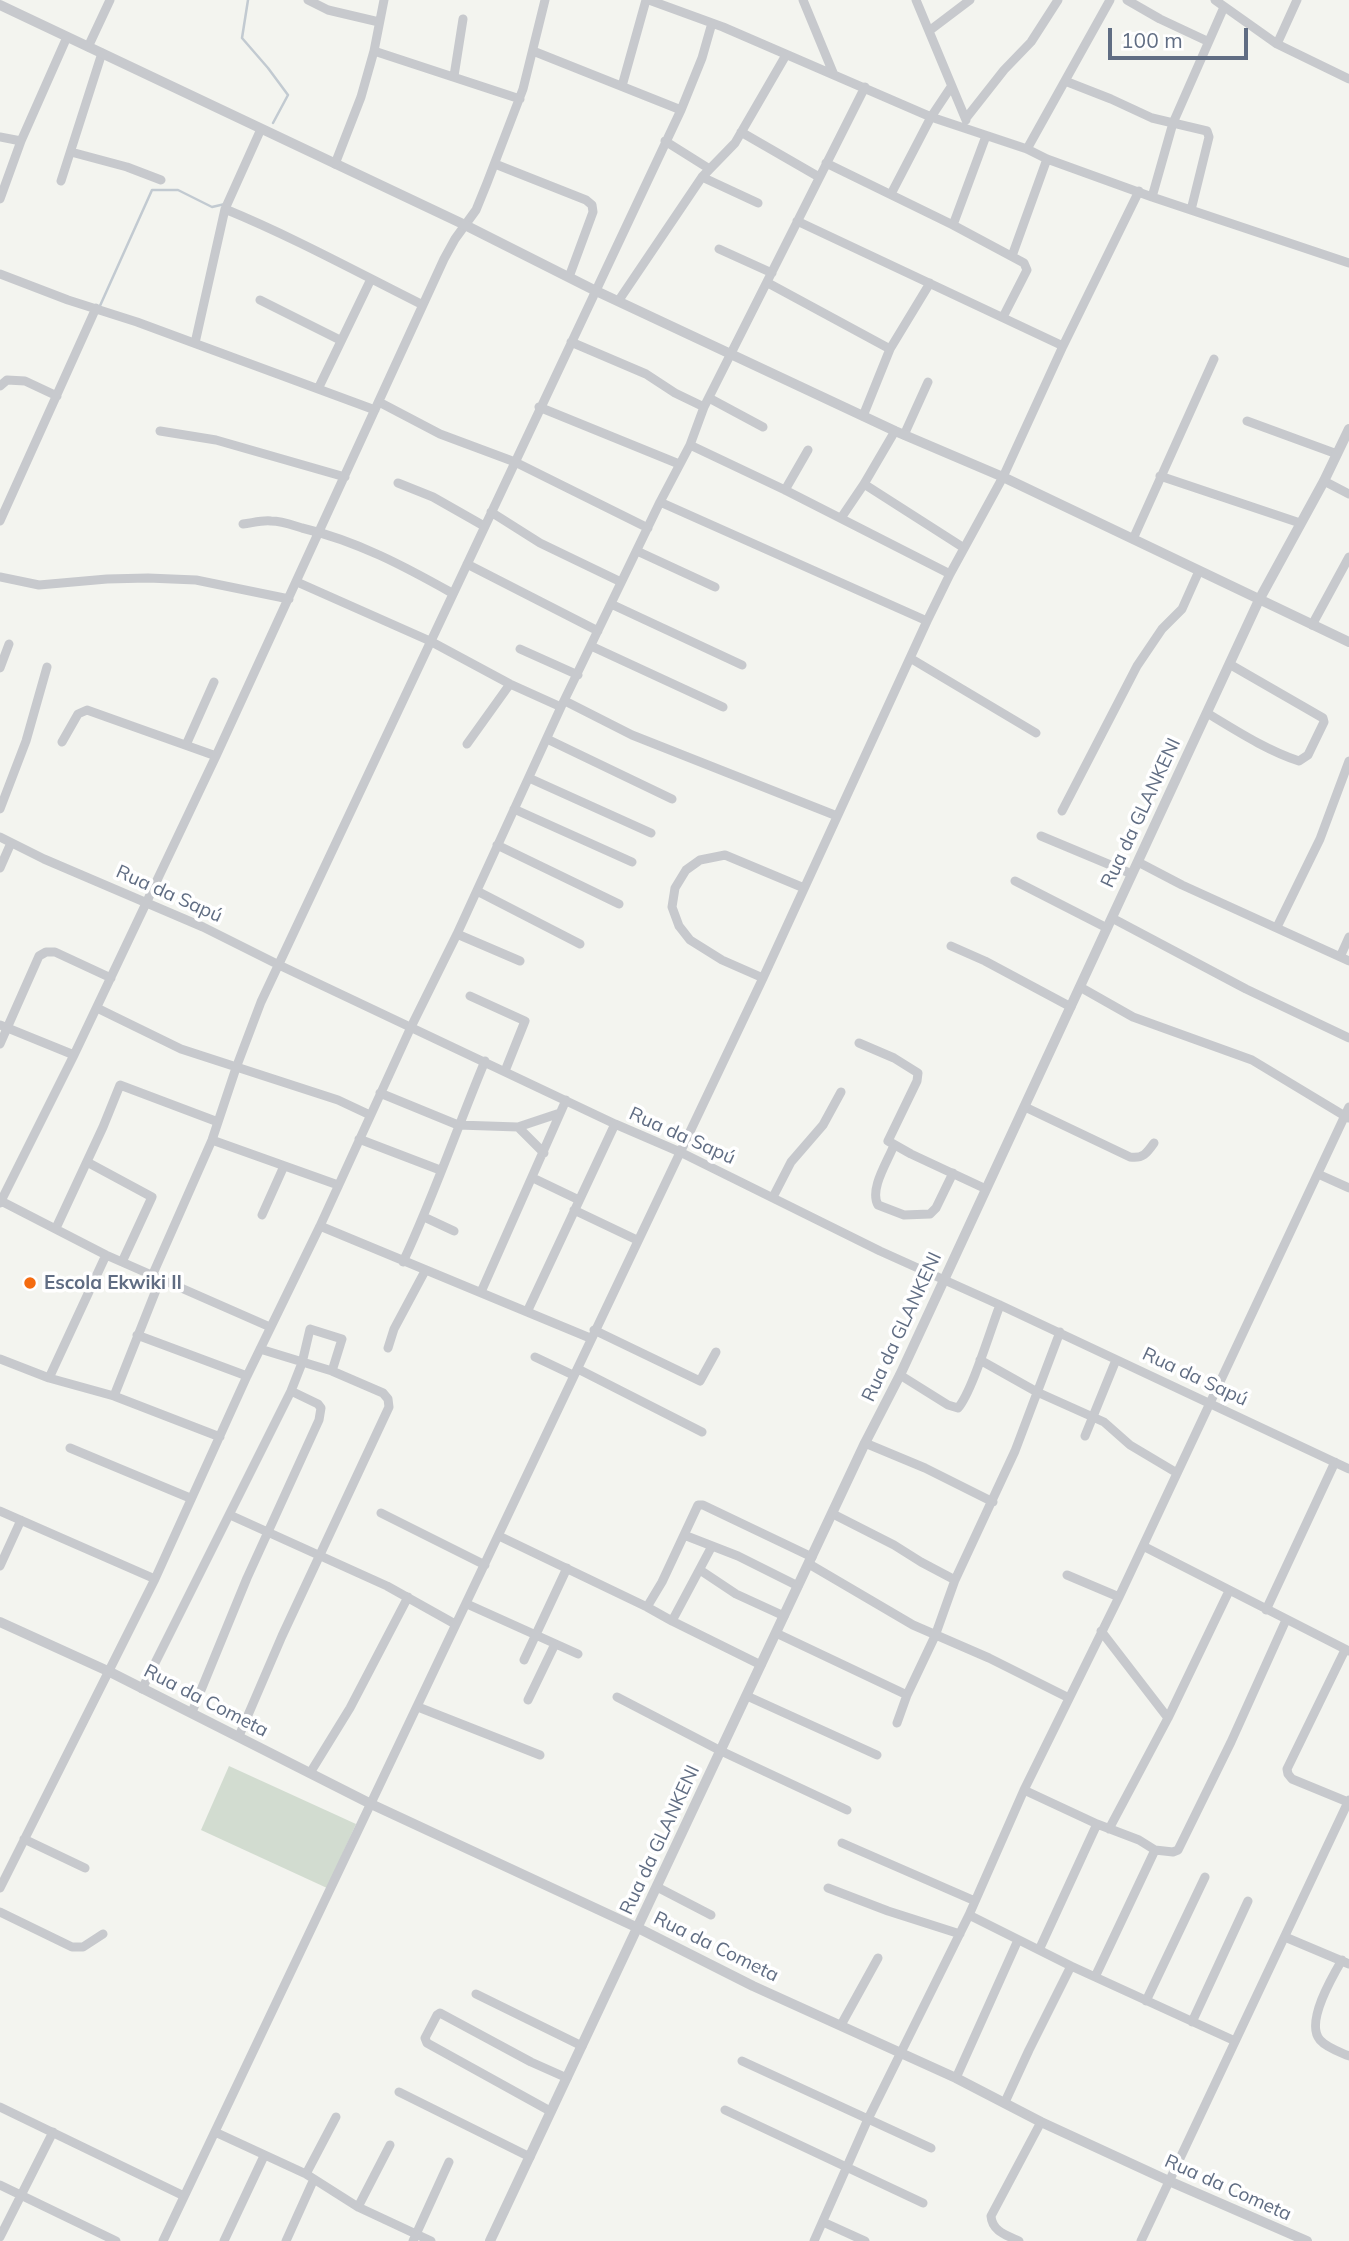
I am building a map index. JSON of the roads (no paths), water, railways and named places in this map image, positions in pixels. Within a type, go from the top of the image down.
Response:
[{"type":"street","points":[[88,47],[110,0]]},
{"type":"street","points":[[308,0],[328,10],[379,22]]},
{"type":"street","points":[[335,164],[352,122],[374,51],[384,0]]},
{"type":"street","points":[[270,1327],[106,1255],[1,1202],[216,757],[444,259],[476,210],[520,99],[545,0]]},
{"type":"street","points":[[622,86],[647,0],[712,23],[931,117],[1027,149],[1047,159],[1152,197],[1349,263]]},
{"type":"street","points":[[803,0],[834,75]]},
{"type":"street","points":[[916,0],[951,87],[967,117]]},
{"type":"street","points":[[929,30],[970,0]]},
{"type":"street","points":[[965,128],[967,117],[1004,70],[1031,42],[1058,0]]},
{"type":"street","points":[[1027,149],[1110,0]]},
{"type":"street","points":[[1128,0],[1160,19],[1207,41]]},
{"type":"street","points":[[1215,0],[1277,44],[1349,79]]},
{"type":"street","points":[[1277,44],[1297,0]]},
{"type":"street","points":[[0,5],[464,225],[594,290],[900,433],[1003,477],[1349,642]]},
{"type":"street","points":[[1152,197],[1173,123],[1224,7]]},
{"type":"street","points":[[454,76],[463,19]]},
{"type":"street","points":[[114,1396],[156,1278],[212,1140],[236,1068],[279,965],[594,290],[681,110],[702,58],[712,23]]},
{"type":"street","points":[[0,199],[21,141],[67,37]]},
{"type":"street","points":[[374,51],[520,99]]},
{"type":"street","points":[[533,51],[681,110]]},
{"type":"street","points":[[61,181],[102,53]]},
{"type":"street","points":[[619,300],[708,168],[729,149],[741,132],[786,55]]},
{"type":"street","points":[[1065,81],[1152,118],[1207,131],[1209,135],[1191,210]]},
{"type":"street","points":[[891,194],[931,117],[951,87]]},
{"type":"street","points":[[0,1888],[156,1579],[190,1498],[247,1376],[320,1226],[621,582],[690,445],[704,407],[865,88]]},
{"type":"street","points":[[195,343],[225,209],[261,130]]},
{"type":"street","points":[[741,132],[819,177]]},
{"type":"street","points":[[953,225],[986,136]]},
{"type":"street","points":[[0,137],[21,141]]},
{"type":"street","points":[[665,141],[708,168]]},
{"type":"street","points":[[71,152],[127,167],[161,180]]},
{"type":"street","points":[[1012,256],[1047,159]]},
{"type":"street","points":[[826,163],[1024,263],[1027,270],[1003,317]]},
{"type":"street","points":[[495,164],[586,200],[592,205],[593,212],[569,277]]},
{"type":"street","points":[[702,177],[758,203]]},
{"type":"street","points":[[163,2241],[763,978],[927,621],[1003,477],[1139,191]]},
{"type":"street","points":[[225,209],[305,244],[423,305]]},
{"type":"street","points":[[797,221],[1063,346]]},
{"type":"street","points":[[719,249],[772,273]]},
{"type":"street","points":[[0,274],[318,389],[377,406],[514,462],[648,527]]},
{"type":"street","points":[[318,389],[372,279]]},
{"type":"street","points":[[768,283],[890,349]]},
{"type":"street","points":[[863,416],[890,349],[930,283]]},
{"type":"street","points":[[260,300],[340,340]]},
{"type":"street","points":[[0,521],[96,308]]},
{"type":"street","points":[[571,342],[646,374],[704,407]]},
{"type":"street","points":[[1133,539],[1214,359]]},
{"type":"street","points":[[2,381],[24,382],[57,396]]},
{"type":"street","points":[[841,518],[900,433],[928,383]]},
{"type":"street","points":[[709,398],[763,427]]},
{"type":"street","points":[[539,407],[679,464]]},
{"type":"street","points":[[1247,421],[1337,454]]},
{"type":"street","name":"Rua da GLANKENI","points":[[490,2241],[865,1443],[900,1375],[1259,600],[1349,429]]},
{"type":"street","points":[[160,431],[216,440],[345,477]]},
{"type":"street","points":[[690,445],[950,574]]},
{"type":"street","points":[[785,490],[808,450]]},
{"type":"street","points":[[1160,476],[1300,523]]},
{"type":"street","points":[[1324,481],[1349,494]]},
{"type":"street","points":[[398,483],[433,498],[484,526]]},
{"type":"street","points":[[864,484],[964,548]]},
{"type":"street","points":[[660,502],[927,621]]},
{"type":"street","points":[[491,512],[540,543],[621,582]]},
{"type":"street","points":[[243,524],[276,521],[320,532],[366,548],[403,565],[452,593]]},
{"type":"street","points":[[637,551],[715,587]]},
{"type":"street","points":[[1312,625],[1349,558]]},
{"type":"street","points":[[467,564],[598,631]]},
{"type":"street","points":[[1062,811],[1137,666],[1162,629],[1182,609],[1199,571]]},
{"type":"street","points":[[0,577],[39,584],[148,578],[196,580],[289,599]]},
{"type":"street","points":[[297,582],[430,641],[510,684],[563,704],[632,736],[837,816]]},
{"type":"street","points":[[611,604],[742,665]]},
{"type":"street","points":[[0,668],[9,644]]},
{"type":"street","points":[[591,646],[723,707]]},
{"type":"street","points":[[520,649],[578,675]]},
{"type":"street","points":[[910,658],[1036,733]]},
{"type":"street","points":[[1207,713],[1263,746],[1290,758],[1299,761],[1308,755],[1324,722],[1320,715],[1231,665]]},
{"type":"street","points":[[0,809],[26,741],[47,667]]},
{"type":"street","points":[[186,745],[214,682]]},
{"type":"street","points":[[467,744],[510,684]]},
{"type":"street","points":[[62,742],[78,713],[87,710],[216,757]]},
{"type":"street","points":[[547,739],[672,799]]},
{"type":"street","points":[[1278,928],[1320,839],[1349,761]]},
{"type":"street","points":[[529,778],[651,833]]},
{"type":"street","points":[[514,808],[632,862]]},
{"type":"street","points":[[1041,836],[1132,874]]},
{"type":"street","name":"Rua da Sapú","points":[[0,837],[203,926],[279,965],[680,1152],[880,1251],[1060,1332],[1349,1469]]},
{"type":"street","points":[[0,868],[11,843]]},
{"type":"street","points":[[497,845],[619,904]]},
{"type":"street","points":[[763,978],[722,960],[690,940],[679,926],[672,907],[675,888],[685,870],[700,860],[725,855],[804,888]]},
{"type":"street","points":[[1138,862],[1182,886],[1344,959],[1349,937]]},
{"type":"street","points":[[1015,881],[1110,923],[1349,1038]]},
{"type":"street","points":[[477,891],[580,944]]},
{"type":"street","points":[[457,934],[520,961]]},
{"type":"street","points":[[951,946],[1071,1007]]},
{"type":"street","points":[[0,1044],[4,1026],[39,956],[46,952],[55,952],[111,978]]},
{"type":"street","points":[[814,2241],[868,2119],[960,1934],[1024,1790],[1119,1597],[1348,1114],[1252,1060],[1133,1017],[1080,987]]},
{"type":"street","points":[[470,996],[525,1021],[505,1071]]},
{"type":"street","points":[[97,1008],[181,1049],[338,1100],[370,1115]]},
{"type":"street","points":[[4,1026],[74,1055]]},
{"type":"street","points":[[859,1043],[894,1058],[918,1073],[917,1081],[888,1141],[986,1189]]},
{"type":"street","points":[[404,1262],[485,1061]]},
{"type":"street","points":[[56,1228],[120,1084],[218,1122]]},
{"type":"street","points":[[773,1197],[791,1162],[823,1125],[841,1092]]},
{"type":"street","points":[[380,1093],[458,1125],[518,1127],[559,1113]]},
{"type":"street","points":[[481,1292],[566,1100]]},
{"type":"street","points":[[1025,1107],[1130,1157],[1145,1155],[1154,1143]]},
{"type":"street","points":[[527,1312],[615,1124]]},
{"type":"street","points":[[518,1127],[544,1153]]},
{"type":"street","points":[[359,1139],[440,1170]]},
{"type":"street","points":[[212,1140],[338,1185]]},
{"type":"street","points":[[894,1145],[879,1181],[875,1197],[878,1205],[904,1215],[930,1214],[936,1208],[953,1173]]},
{"type":"street","points":[[87,1162],[152,1197],[122,1262]]},
{"type":"street","points":[[262,1215],[284,1166]]},
{"type":"street","points":[[1318,1174],[1349,1188]]},
{"type":"street","points":[[533,1178],[579,1200]]},
{"type":"street","points":[[574,1210],[637,1240]]},
{"type":"street","points":[[424,1217],[454,1231]]},
{"type":"street","points":[[320,1226],[527,1312],[592,1334],[700,1381],[716,1352]]},
{"type":"street","points":[[49,1378],[106,1255]]},
{"type":"street","points":[[388,1348],[394,1329],[425,1271]]},
{"type":"street","points":[[900,1375],[948,1405],[958,1408],[1000,1305]]},
{"type":"street","points":[[142,1689],[290,1391],[302,1363],[308,1332],[313,1329],[342,1339],[332,1371]]},
{"type":"street","points":[[897,1723],[956,1580],[993,1502],[1060,1332]]},
{"type":"street","points":[[137,1335],[247,1376]]},
{"type":"street","points":[[239,1736],[282,1636],[389,1407],[388,1399],[383,1393],[332,1371],[260,1349]]},
{"type":"street","points":[[534,1357],[576,1372],[702,1432]]},
{"type":"street","points":[[0,1359],[49,1378],[114,1396],[219,1437]]},
{"type":"street","points":[[979,1360],[1037,1392],[1093,1416],[1110,1426],[1130,1445],[1177,1473]]},
{"type":"street","points":[[1085,1436],[1116,1360]]},
{"type":"street","points":[[192,1712],[321,1414],[318,1404],[290,1391]]},
{"type":"street","points":[[865,1443],[926,1468],[993,1502]]},
{"type":"street","points":[[69,1448],[190,1498]]},
{"type":"street","points":[[1266,1610],[1335,1462]]},
{"type":"street","points":[[648,1607],[698,1505],[701,1505],[810,1560],[935,1636],[989,1658],[1069,1698]]},
{"type":"street","points":[[0,1511],[156,1579]]},
{"type":"street","points":[[381,1513],[485,1564]]},
{"type":"street","points":[[833,1514],[956,1580]]},
{"type":"street","points":[[230,1515],[408,1597],[455,1624]]},
{"type":"street","points":[[0,1566],[21,1520]]},
{"type":"street","points":[[684,1535],[738,1556],[798,1586]]},
{"type":"street","points":[[499,1536],[648,1607],[672,1622],[761,1665]]},
{"type":"street","points":[[672,1622],[712,1546]]},
{"type":"street","points":[[1140,2241],[1348,1806],[1292,1779],[1287,1769],[1347,1650],[1143,1546]]},
{"type":"street","points":[[524,1660],[567,1568]]},
{"type":"street","points":[[700,1570],[736,1594],[784,1616]]},
{"type":"street","points":[[1067,1575],[1119,1597]]},
{"type":"street","points":[[1109,1829],[1168,1718],[1229,1591]]},
{"type":"street","points":[[310,1773],[350,1708],[408,1597]]},
{"type":"street","points":[[467,1604],[578,1654]]},
{"type":"street","points":[[1024,1790],[1139,1840],[1155,1850],[1178,1850],[1286,1620]]},
{"type":"street","name":"Rua da Cometa","points":[[0,1622],[110,1672],[371,1804],[638,1928],[682,1952],[901,2052],[1169,2182],[1307,2241]]},
{"type":"street","points":[[1101,1631],[1168,1718]]},
{"type":"street","points":[[776,1633],[907,1695]]},
{"type":"street","points":[[528,1700],[555,1644]]},
{"type":"street","points":[[747,1696],[877,1755]]},
{"type":"street","points":[[617,1697],[721,1751],[847,1810]]},
{"type":"street","points":[[418,1707],[540,1755]]},
{"type":"street","points":[[1039,1950],[1097,1824]]},
{"type":"street","points":[[24,1839],[85,1868]]},
{"type":"street","points":[[842,1843],[975,1901]]},
{"type":"street","points":[[1095,1977],[1155,1850]]},
{"type":"street","points":[[1146,2001],[1205,1877]]},
{"type":"street","points":[[657,1886],[711,1915]]},
{"type":"street","points":[[828,1888],[960,1934]]},
{"type":"street","points":[[1192,2022],[1248,1901]]},
{"type":"street","points":[[0,1912],[72,1947],[83,1947],[103,1934]]},
{"type":"street","points":[[969,1915],[1071,1966],[1235,2041]]},
{"type":"street","points":[[1285,1937],[1345,1962],[1331,1978],[1314,2030],[1325,2045],[1349,2056]]},
{"type":"street","points":[[956,2078],[1018,1940]]},
{"type":"street","points":[[841,2025],[877,1958]]},
{"type":"street","points":[[1005,2102],[1071,1966]]},
{"type":"street","points":[[476,1993],[582,2046]]},
{"type":"street","points":[[550,2111],[427,2043],[425,2038],[436,2015],[440,2013],[531,2062],[567,2078]]},
{"type":"street","points":[[743,2062],[931,2148]]},
{"type":"street","points":[[399,2092],[530,2157]]},
{"type":"street","points":[[0,2108],[184,2196]]},
{"type":"street","points":[[725,2110],[923,2203]]},
{"type":"street","points":[[286,2241],[336,2117]]},
{"type":"street","points":[[1019,2241],[996,2229],[991,2216],[1041,2122]]},
{"type":"street","points":[[0,2237],[53,2132]]},
{"type":"street","points":[[215,2132],[310,2176],[414,2238],[431,2241]]},
{"type":"street","points":[[358,2207],[390,2145]]},
{"type":"street","points":[[224,2241],[264,2156]]},
{"type":"street","points":[[414,2238],[449,2162]]},
{"type":"street","points":[[0,2185],[116,2241]]},
{"type":"street","points":[[823,2222],[865,2241]]},
{"type":"waterway","points":[[248,0],[242,38],[288,95],[273,123]]},
{"type":"waterway","points":[[99,308],[152,190],[178,190],[212,207],[225,204]]},
{"type":"place","name":"Escola Ekwiki II","points":[[30,1283]]}]
